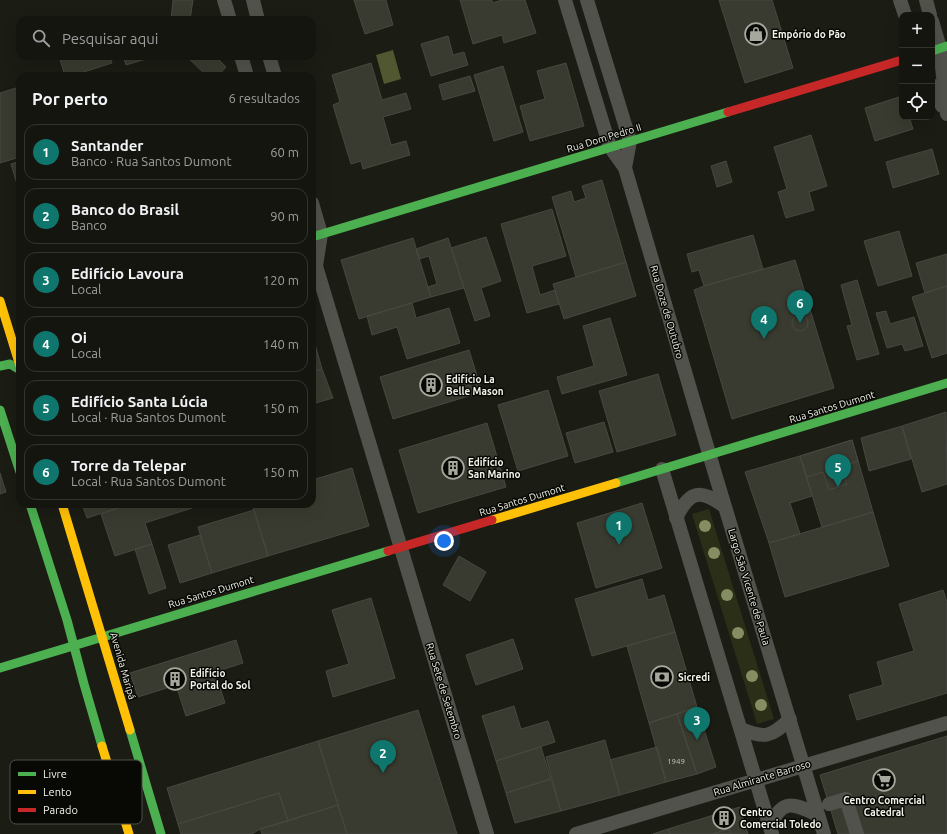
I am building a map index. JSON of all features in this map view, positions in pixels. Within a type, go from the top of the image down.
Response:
[{"type":"street","points":[[224,0],[229,16]]},
{"type":"street","points":[[253,0],[257,16]]},
{"type":"street","points":[[565,0],[610,147],[625,168]]},
{"type":"street","points":[[587,0],[630,141],[625,168]]},
{"type":"street","points":[[900,0],[904,12]]},
{"type":"street","points":[[926,0],[929,12]]},
{"type":"street","points":[[935,32],[940,49],[947,115]]},
{"type":"street","points":[[242,60],[246,72]]},
{"type":"street","points":[[270,60],[274,72]]},
{"type":"street","name":"Rua Dom Pedro II","points":[[317,236],[899,61]]},
{"type":"street","points":[[935,91],[947,115]]},
{"type":"street","name":"Rua Doze de Outubro","points":[[625,168],[709,455]]},
{"type":"street","name":"Rua Sete de Setembro","points":[[316,270],[487,834]]},
{"type":"street","points":[[0,301],[16,353]]},
{"type":"street","points":[[0,334],[16,329]]},
{"type":"street","points":[[0,366],[10,364],[16,368]]},
{"type":"street","name":"Rua Santos Dumont","points":[[74,646],[947,383]]},
{"type":"street","points":[[0,410],[16,460]]},
{"type":"street","name":"Largo São Vicente de Paula","points":[[709,455],[824,834]]},
{"type":"street","points":[[662,469],[771,830]]},
{"type":"street","points":[[676,518],[682,505],[688,499],[696,495],[702,494],[708,496],[724,506]]},
{"type":"street","points":[[31,508],[62,604],[107,760]]},
{"type":"street","name":"Avenida Maripá","points":[[63,508],[139,760]]},
{"type":"street","points":[[84,608],[90,597]]},
{"type":"street","points":[[62,604],[72,611]]},
{"type":"street","points":[[0,668],[74,646]]},
{"type":"street","points":[[104,675],[116,683]]},
{"type":"street","points":[[84,684],[94,676]]},
{"type":"street","points":[[741,729],[756,735],[765,735],[778,730],[790,719]]},
{"type":"street","name":"Rua Almirante Barroso","points":[[576,834],[947,723]]},
{"type":"street","name":"Avenida Maripá","points":[[142,770],[161,834]]},
{"type":"street","points":[[829,804],[846,799],[857,834]]},
{"type":"street","points":[[771,830],[774,818],[785,806],[797,806],[818,815]]},
{"type":"street","points":[[126,824],[129,834]]},
{"type":"shaded area","points":[[393,50],[401,79],[384,84],[376,55]]},
{"type":"shaded area","points":[[709,509],[774,719],[757,724],[692,514]]},
{"type":"building","points":[[173,0],[193,0],[191,16],[171,16]]},
{"type":"building","points":[[354,0],[386,0],[393,25],[365,34]]},
{"type":"building","points":[[460,0],[492,0],[492,3],[502,0],[525,0],[536,33],[504,43],[502,35],[473,44]]},
{"type":"building","name":"Empório do Pão","points":[[719,0],[772,0],[793,68],[745,83]]},
{"type":"building","points":[[448,36],[453,55],[464,52],[468,65],[431,76],[421,44]]},
{"type":"building","points":[[60,60],[111,60],[112,63],[84,72],[64,72]]},
{"type":"building","points":[[124,60],[143,60],[126,65]]},
{"type":"building","points":[[190,60],[219,60],[226,67],[222,72],[203,72]]},
{"type":"building","points":[[371,63],[382,100],[406,93],[411,109],[383,117],[391,145],[406,141],[410,155],[363,169],[361,161],[351,164],[333,105],[340,102],[332,75]]},
{"type":"building","points":[[566,63],[584,126],[530,141],[520,106],[545,99],[537,71]]},
{"type":"building","points":[[503,66],[523,132],[494,141],[474,75]]},
{"type":"building","points":[[470,76],[475,91],[443,100],[439,85]]},
{"type":"building","points":[[16,88],[16,158],[0,163],[0,93]]},
{"type":"building","points":[[899,97],[899,120],[910,120],[913,129],[875,141],[865,108]]},
{"type":"building","points":[[811,135],[827,186],[809,192],[814,210],[786,218],[778,192],[787,189],[774,147]]},
{"type":"building","points":[[932,149],[939,174],[893,188],[886,162]]},
{"type":"building","points":[[726,161],[732,182],[717,187],[711,166]]},
{"type":"building","points":[[16,162],[16,181],[11,164]]},
{"type":"building","points":[[602,180],[626,262],[576,277],[552,197],[571,191],[574,202],[586,198],[582,186]]},
{"type":"building","points":[[552,209],[566,256],[532,266],[540,295],[555,290],[559,304],[527,313],[501,224]]},
{"type":"building","points":[[899,231],[912,276],[878,286],[864,241]]},
{"type":"building","points":[[753,235],[763,269],[704,286],[699,270],[692,272],[687,254]]},
{"type":"building","points":[[486,237],[501,281],[481,288],[490,316],[475,321],[451,248]]},
{"type":"building","points":[[413,238],[431,297],[359,319],[341,260]]},
{"type":"building","points":[[448,238],[464,288],[431,297],[428,287],[437,284],[429,256],[419,259],[416,249]]},
{"type":"building","points":[[947,254],[947,286],[925,293],[916,263]]},
{"type":"building","points":[[795,260],[834,388],[732,419],[694,290]]},
{"type":"building","points":[[626,262],[636,296],[564,319],[553,284]]},
{"type":"building","points":[[857,280],[879,354],[857,360],[847,326],[852,325],[841,285]]},
{"type":"building","points":[[947,286],[947,353],[932,358],[912,297]]},
{"type":"building","points":[[412,303],[416,318],[449,308],[460,343],[407,359],[397,327],[372,335],[367,316]]},
{"type":"building","points":[[886,311],[890,324],[914,317],[923,346],[905,351],[902,344],[887,348],[876,313]]},
{"type":"building","points":[[800,315],[806,317],[808,323],[806,329],[800,331],[794,329],[792,323],[794,317]]},
{"type":"building","points":[[610,318],[627,375],[562,394],[557,377],[594,366],[583,326]]},
{"type":"building","points":[[316,348],[322,369],[316,371]]},
{"type":"building","name":"Edifício La Belle Mason","points":[[469,350],[482,392],[393,419],[380,377]]},
{"type":"building","points":[[322,369],[333,398],[316,403],[316,371]]},
{"type":"building","points":[[658,374],[676,435],[617,452],[599,391]]},
{"type":"building","points":[[548,390],[568,456],[518,471],[498,405]]},
{"type":"building","points":[[946,412],[947,484],[922,492],[902,426]]},
{"type":"building","points":[[604,422],[613,452],[575,463],[566,433]]},
{"type":"building","name":"Edifício San Marino","points":[[487,423],[506,487],[418,513],[399,450]]},
{"type":"building","points":[[902,426],[911,459],[869,471],[861,438]]},
{"type":"building","points":[[852,440],[873,512],[822,527],[800,456]]},
{"type":"building","points":[[852,440],[858,461],[842,467],[847,484],[829,490],[823,472],[807,477],[800,456]]},
{"type":"building","points":[[800,456],[812,496],[790,503],[800,534],[769,543],[745,472]]},
{"type":"building","points":[[352,468],[369,526],[268,556],[253,508],[316,508],[316,479]]},
{"type":"building","points":[[0,473],[6,492],[0,494]]},
{"type":"building","points":[[642,503],[662,568],[596,588],[577,523]]},
{"type":"building","points":[[83,508],[118,508],[87,518]]},
{"type":"building","points":[[119,508],[192,508],[145,523],[152,544],[115,556],[101,514]]},
{"type":"building","points":[[254,510],[268,556],[212,573],[198,527]]},
{"type":"building","points":[[873,512],[889,566],[785,597],[769,543]]},
{"type":"building","points":[[200,535],[212,573],[180,583],[168,545]]},
{"type":"building","points":[[152,544],[166,588],[149,594],[135,549]]},
{"type":"building","points":[[459,556],[486,572],[470,601],[443,585]]},
{"type":"building","points":[[642,579],[648,600],[664,595],[675,632],[592,656],[575,599]]},
{"type":"building","points":[[943,590],[947,602],[947,693],[857,720],[849,695],[883,685],[877,662],[914,651],[899,604]]},
{"type":"building","points":[[371,598],[395,678],[333,697],[326,671],[349,664],[332,610]]},
{"type":"building","name":"Sicredi","points":[[675,632],[697,707],[649,723],[627,646]]},
{"type":"building","points":[[513,639],[523,669],[476,685],[466,655]]},
{"type":"building","name":"Edifício Portal do Sol","points":[[236,640],[243,663],[215,672],[225,703],[186,716],[176,685],[138,697],[130,673]]},
{"type":"building","points":[[514,706],[521,729],[548,721],[555,742],[496,761],[482,716]]},
{"type":"building","points":[[697,707],[716,767],[697,774],[677,714]]},
{"type":"building","points":[[418,710],[457,834],[347,834],[318,741]]},
{"type":"building","points":[[677,714],[697,774],[666,782],[649,723]]},
{"type":"building","name":"Centro Comercial Catedral","points":[[947,736],[947,834],[838,834],[820,775]]},
{"type":"building","points":[[605,740],[620,795],[561,811],[546,757]]},
{"type":"building","points":[[318,741],[338,805],[288,821],[279,793],[178,824],[167,788]]},
{"type":"building","points":[[541,747],[551,779],[506,793],[496,761]]},
{"type":"building","points":[[657,747],[666,782],[620,795],[610,760]]},
{"type":"building","points":[[551,779],[561,811],[515,823],[506,793]]},
{"type":"building","points":[[279,793],[288,821],[260,829],[252,834],[181,834],[178,824]]},
{"type":"building","points":[[338,805],[347,834],[262,834],[260,829]]},
{"type":"building","name":"Centro Comercial Toledo","points":[[740,807],[748,834],[670,834],[668,829]]},
{"type":"building","points":[[668,829],[670,834],[653,834]]},
{"type":"building","points":[[729,829],[731,834],[712,834]]},
{"type":"traffic: fast","points":[[935,50],[947,46]]},
{"type":"traffic: fast","points":[[316,236],[728,112]]},
{"type":"traffic: fast","points":[[0,366],[10,364],[16,368]]},
{"type":"traffic: fast","points":[[616,483],[947,383]]},
{"type":"traffic: fast","points":[[0,410],[16,460]]},
{"type":"traffic: fast","points":[[31,508],[67,620],[102,746]]},
{"type":"traffic: fast","points":[[0,668],[388,551]]},
{"type":"traffic: fast","points":[[130,730],[139,760]]},
{"type":"traffic: fast","points":[[142,770],[161,834]]},
{"type":"traffic: slow","points":[[0,301],[16,353]]},
{"type":"traffic: slow","points":[[492,520],[616,483]]},
{"type":"traffic: slow","points":[[63,508],[130,730]]},
{"type":"traffic: slow","points":[[102,746],[106,760]]},
{"type":"traffic: slow","points":[[126,824],[129,834]]},
{"type":"traffic: jam","points":[[728,112],[899,61]]},
{"type":"traffic: jam","points":[[388,551],[492,520]]},
{"type":"place","name":"Empório do Pão","points":[[756,34]]},
{"type":"place","name":"Torre da Telepar","points":[[800,323]]},
{"type":"place","name":"Oi","points":[[764,339]]},
{"type":"place","name":"Edifício La Belle Mason","points":[[431,385]]},
{"type":"place","name":"Edifício San Marino","points":[[453,468]]},
{"type":"place","name":"Edifício Santa Lúcia","points":[[838,487]]},
{"type":"place","name":"Santander","points":[[619,545]]},
{"type":"place","name":"Sicredi","points":[[662,677]]},
{"type":"place","name":"Edifício Portal do Sol","points":[[175,679]]},
{"type":"place","name":"Edifício Lavoura","points":[[697,740]]},
{"type":"place","name":"Banco do Brasil","points":[[383,773]]},
{"type":"place","name":"Centro Comercial Catedral","points":[[884,780]]},
{"type":"place","name":"Centro Comercial Toledo","points":[[724,818]]}]
